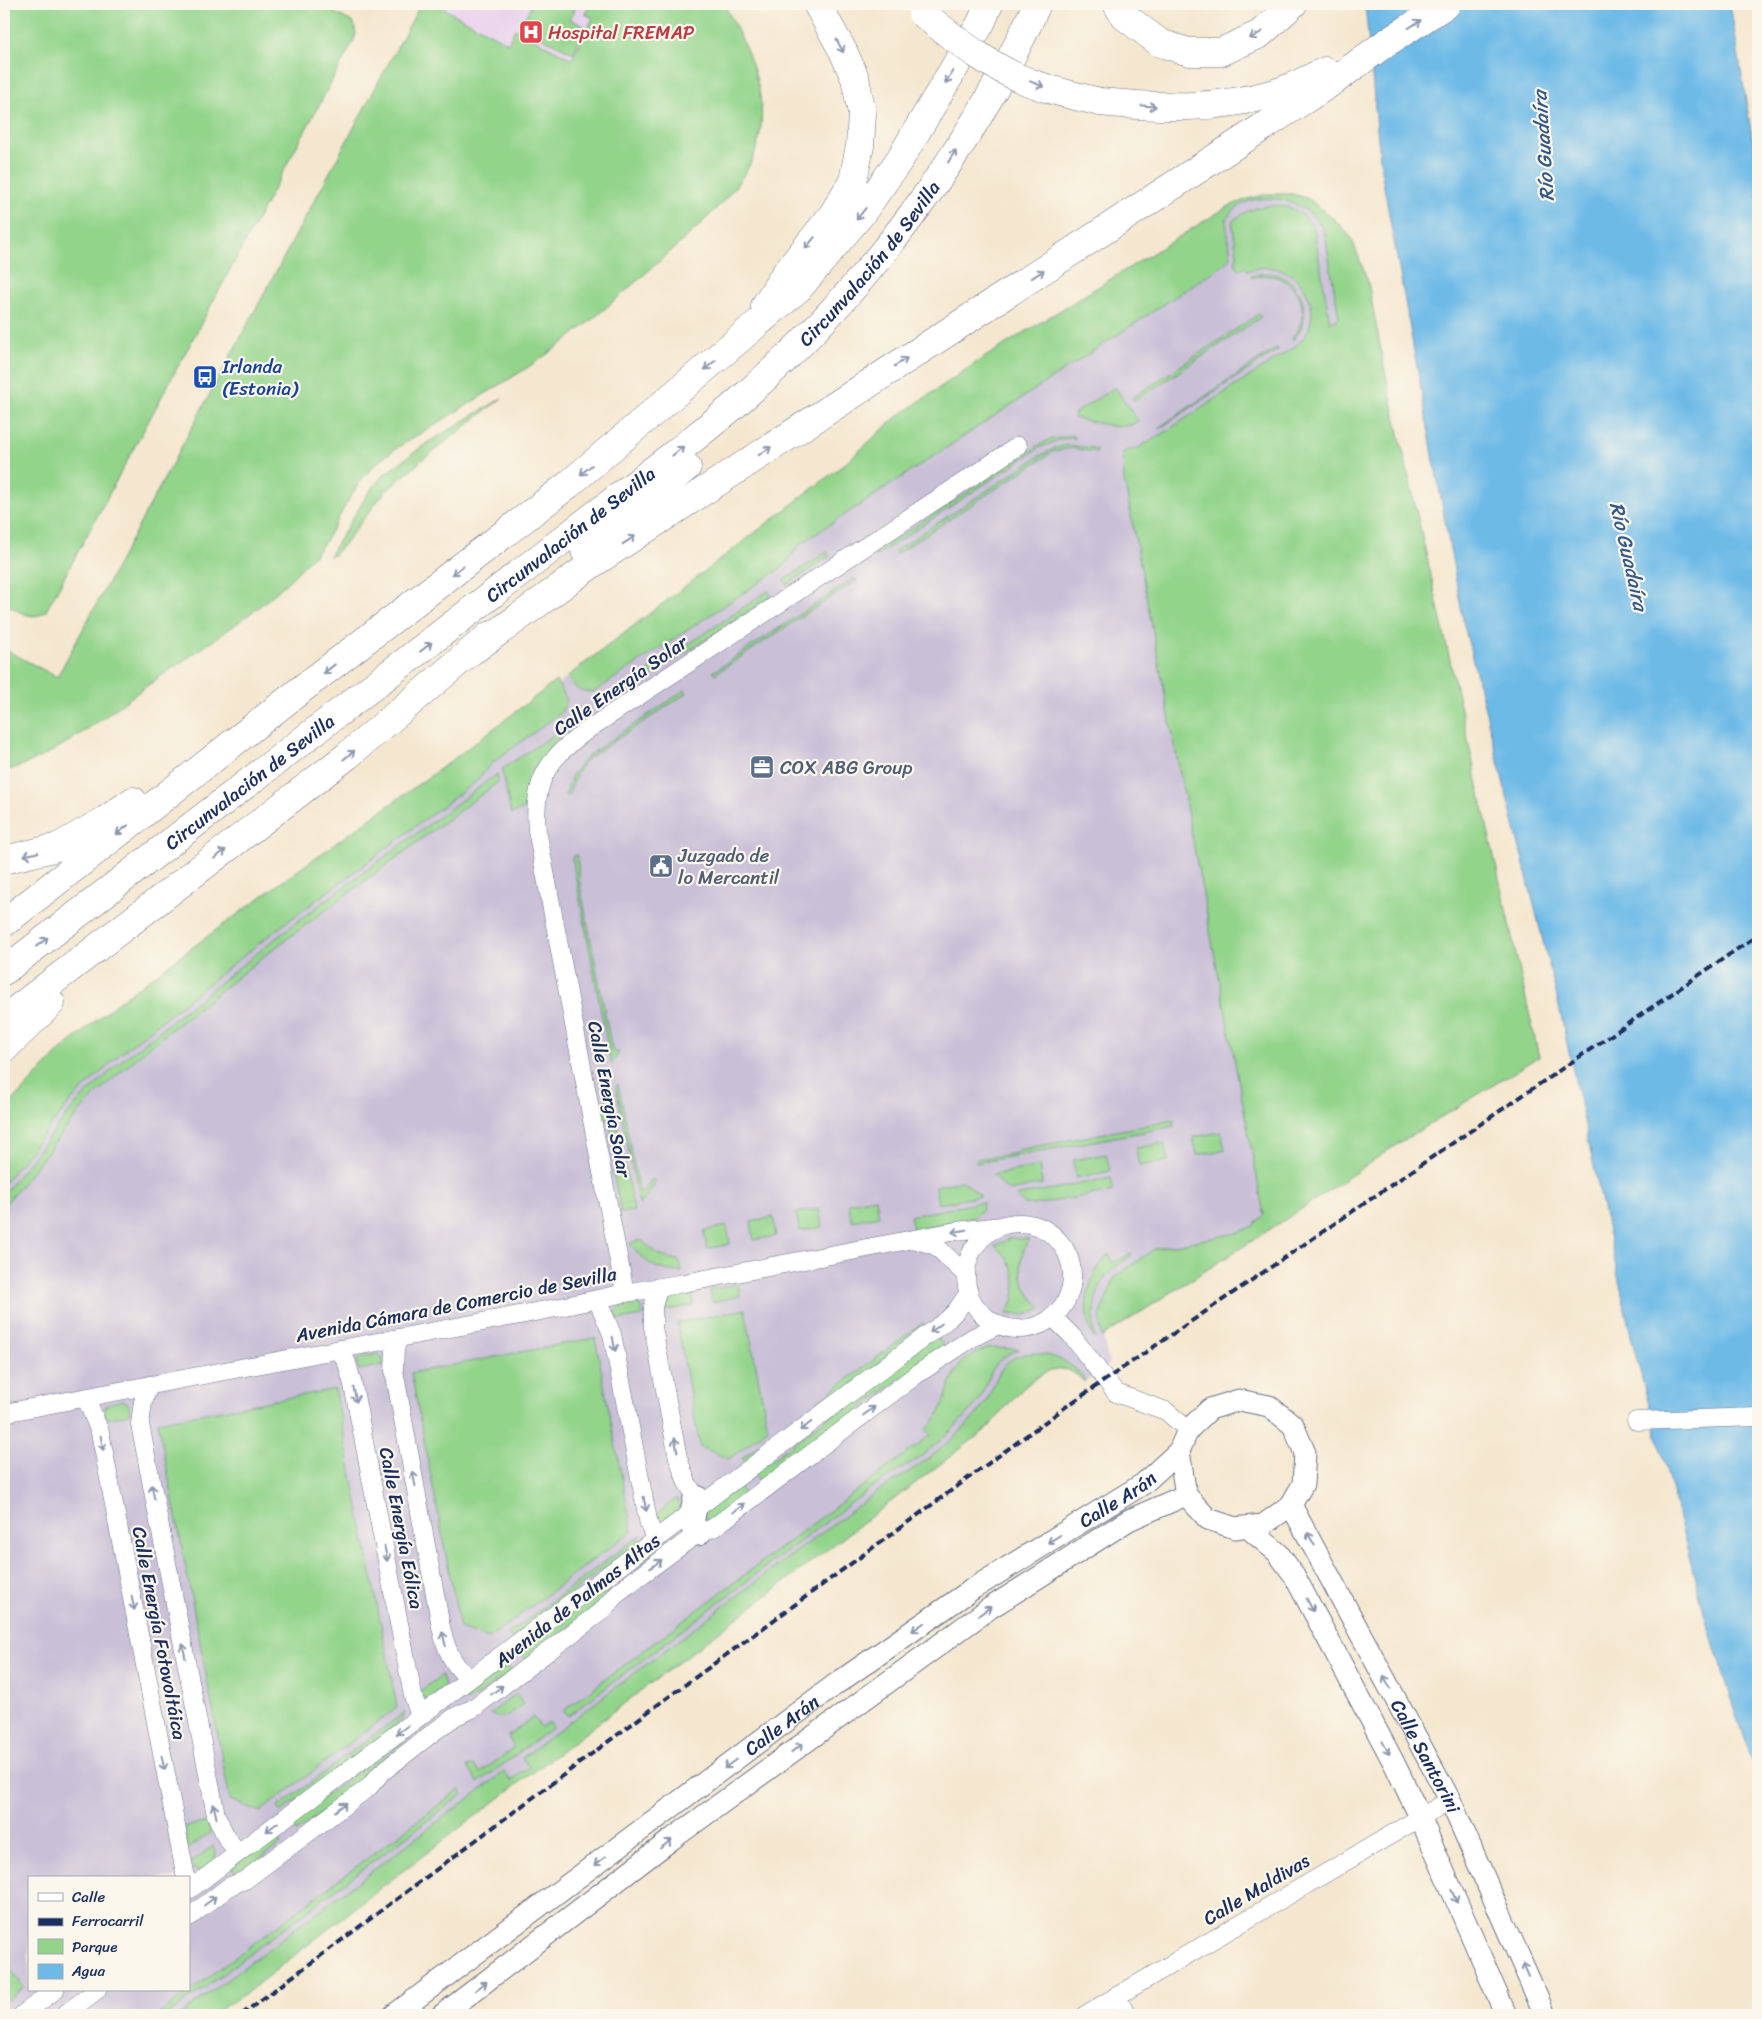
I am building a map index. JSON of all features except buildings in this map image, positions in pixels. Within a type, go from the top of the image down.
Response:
[{"type":"highway","points":[[747,334],[785,274],[833,214],[852,181],[860,146],[862,113],[855,78],[843,50],[817,4]]},
{"type":"highway","name":"Circunvalación de Sevilla","points":[[4,923],[298,692],[568,485],[799,288],[862,213],[900,159],[981,22],[989,4]]},
{"type":"highway","name":"Circunvalación de Sevilla","points":[[4,972],[674,454],[748,393],[813,331],[856,284],[935,184],[985,104],[1037,4]]},
{"type":"highway","points":[[1117,4],[1124,16],[1160,43],[1189,52],[1221,52],[1260,34],[1292,4]]},
{"type":"highway","points":[[475,649],[600,559],[1335,80],[1383,45],[1447,4]]},
{"type":"highway","points":[[917,8],[956,41],[992,64],[1039,86],[1100,102],[1153,107],[1210,106],[1277,93],[1383,45]]},
{"type":"highway","points":[[4,1019],[347,756],[475,649],[569,564],[728,434],[813,331]]},
{"type":"highway","points":[[4,860],[58,846],[104,821],[238,721],[298,692]]},
{"type":"highway","points":[[4,1049],[32,1020],[182,884]]},
{"type":"street","name":"Calle Energía Solar","points":[[625,1293],[537,830],[535,805],[543,776],[561,751],[590,728],[1018,446]]},
{"type":"street","points":[[916,1240],[936,1246],[967,1284],[980,1312],[998,1325],[1009,1328],[1032,1328],[1053,1317],[1064,1304],[1071,1289],[1071,1270],[1066,1252],[1059,1241],[1050,1233],[1039,1227],[1014,1224],[1002,1226],[988,1234],[976,1245],[969,1260],[967,1284]]},
{"type":"street","name":"Avenida Cámara de Comercio de Sevilla","points":[[4,1413],[625,1293],[973,1228],[1002,1226]]},
{"type":"street","name":"Avenida de Palmas Altas","points":[[190,1884],[231,1852],[455,1690],[463,1673],[697,1512],[947,1320],[957,1310],[967,1284]]},
{"type":"street","points":[[658,1288],[653,1307],[653,1327],[678,1458],[697,1512]]},
{"type":"street","points":[[597,1299],[612,1334],[649,1525],[656,1539]]},
{"type":"street","points":[[1053,1317],[1072,1336],[1116,1393],[1166,1411],[1188,1430]]},
{"type":"street","name":"Avenida de Palmas Altas","points":[[697,1512],[713,1528],[916,1376],[972,1338],[998,1325]]},
{"type":"street","name":"Calle Energía Eólica","points":[[398,1338],[395,1349],[394,1370],[443,1634],[449,1655],[463,1673]]},
{"type":"street","name":"Calle Energía Eólica","points":[[339,1349],[347,1363],[353,1385],[413,1696],[420,1716]]},
{"type":"street","name":"Calle Energía Fotovoltáica","points":[[149,1385],[141,1410],[140,1424],[216,1815],[231,1852]]},
{"type":"street","name":"Calle Energía Fotovoltáica","points":[[86,1398],[100,1432],[187,1876]]},
{"type":"street","points":[[1239,1400],[1269,1406],[1293,1425],[1305,1453],[1303,1484],[1291,1505],[1263,1525],[1235,1528],[1208,1519],[1186,1495],[1180,1451],[1188,1430],[1210,1409],[1239,1400]]},
{"type":"street","points":[[1636,1421],[1758,1417]]},
{"type":"street","name":"Calle Arán","points":[[394,2015],[836,1684],[974,1588],[1143,1484],[1180,1451]]},
{"type":"street","name":"Calle Arán","points":[[442,2015],[672,1840],[990,1608],[1129,1520],[1186,1495]]},
{"type":"street","name":"Calle Santorini","points":[[1291,1505],[1450,1800],[1546,2015]]},
{"type":"street","name":"Avenida de Palmas Altas","points":[[190,1916],[230,1886],[244,1880],[361,1792],[381,1773],[456,1716],[472,1709],[604,1610],[617,1594],[697,1512]]},
{"type":"street","name":"Calle Santorini","points":[[1247,1527],[1278,1553],[1294,1575],[1394,1763],[1420,1817],[1506,2015]]},
{"type":"street","points":[[455,1690],[450,1706],[456,1716]]},
{"type":"street","name":"Calle Maldivas","points":[[1084,2015],[1450,1800]]},
{"type":"street","points":[[230,1886],[224,1874],[231,1852]]},
{"type":"street","points":[[22,2015],[52,1992]]},
{"type":"street","points":[[64,2015],[94,1992]]},
{"type":"street","points":[[1116,1996],[1127,2015]]},
{"type":"shaded area","name":"Hospital FREMAP","points":[[409,4],[613,4],[580,97]]},
{"type":"shaded area","points":[[1268,194],[1293,194],[1309,199],[1335,220],[1353,242],[1368,282],[1383,362],[1539,1057],[1399,1143],[1300,1210],[1103,1337],[1109,1364],[1084,1382],[1073,1372],[1058,1369],[1047,1372],[1022,1388],[994,1421],[978,1435],[383,1886],[249,1991],[211,2015],[4,2015],[4,1114],[469,752],[713,567],[847,462],[894,419],[1014,338],[1227,207],[1247,199]],"holes":[[[335,1389],[230,1800],[159,1422]]]},
{"type":"green space","points":[[4,4],[317,4],[354,23],[356,34],[46,611],[36,616],[20,612],[4,603]]},
{"type":"green space","points":[[409,4],[435,4],[508,43],[515,29],[572,59],[593,18],[585,14],[589,6],[591,7],[593,4],[724,4],[751,63],[761,104],[761,124],[757,145],[749,166],[724,200],[703,222],[636,282],[563,343],[524,370],[409,440],[370,469],[357,486],[322,546],[287,583],[267,600],[224,633],[74,738],[39,758],[4,771],[4,649],[57,677],[418,9]]},
{"type":"green space","points":[[532,4],[578,4],[570,19],[586,27],[573,53],[520,27]]},
{"type":"green space","points":[[1268,194],[1293,194],[1309,199],[1335,220],[1353,242],[1368,282],[1383,362],[1539,1057],[1399,1143],[1300,1210],[1102,1337],[1101,1312],[1115,1277],[1154,1249],[1237,1233],[1253,1226],[1264,1215],[1124,479],[1123,452],[1138,448],[1159,436],[1293,348],[1305,335],[1311,320],[1311,305],[1305,290],[1296,278],[1282,270],[1266,267],[1248,271],[1245,266],[1239,270],[1235,263],[1237,255],[1232,221],[1242,214],[1264,206],[1276,206],[1298,211],[1307,219],[1314,229],[1330,323],[1339,318],[1325,234],[1318,221],[1307,211],[1293,203],[1278,199],[1248,202],[1235,209],[1226,220],[1231,257],[1225,264],[799,545],[784,566],[594,692],[579,690],[567,677],[847,462],[894,419],[977,362],[1227,207],[1247,199]]},
{"type":"green space","points":[[1262,273],[1275,274],[1286,279],[1295,286],[1301,296],[1304,306],[1304,318],[1300,329],[1293,340],[1292,338],[1300,326],[1301,302],[1296,292],[1288,283],[1278,278],[1266,276],[1252,278],[1251,276]]},
{"type":"green space","points":[[1259,314],[1261,317],[1135,401],[1132,398]]},
{"type":"green space","points":[[1277,348],[1278,350],[1158,428]]},
{"type":"green space","points":[[1115,387],[1138,421],[1131,425],[1117,427],[1074,418],[1075,413]]},
{"type":"green space","points":[[502,398],[421,459],[420,462],[386,491],[383,489],[384,493],[341,548],[334,555],[329,556],[369,492],[383,475],[427,443]]},
{"type":"green space","points":[[1071,435],[1076,438],[1062,439],[1039,448],[876,556],[876,552],[1037,446],[1049,440]]},
{"type":"green space","points":[[1067,445],[1093,448],[1096,449],[1096,452],[1071,448],[1052,452],[896,554],[895,551],[1038,457],[1055,448]]},
{"type":"green space","points":[[827,552],[830,556],[787,585],[784,580]]},
{"type":"green space","points":[[853,579],[857,580],[715,674],[713,672]]},
{"type":"green space","points":[[768,591],[771,596],[601,709],[598,705]]},
{"type":"green space","points":[[556,681],[567,700],[561,713],[493,762],[475,782],[271,934],[121,1053],[72,1100],[4,1183],[4,1110],[61,1050],[117,1003],[269,891],[451,761]]},
{"type":"green space","points":[[685,690],[687,693],[587,759],[577,772],[568,796],[565,796],[573,773],[589,755]]},
{"type":"green space","points":[[582,716],[584,719],[560,737],[542,756],[530,780],[524,809],[511,814],[502,769]]},
{"type":"green space","points":[[497,774],[498,782],[264,956],[148,1048],[109,1082],[82,1109],[4,1206],[4,1193],[76,1104],[121,1061],[294,924]]},
{"type":"green space","points":[[577,855],[580,885],[612,1050],[619,1053],[611,1064],[572,857]]},
{"type":"green space","points":[[618,1084],[639,1191],[644,1192],[651,1180],[654,1180],[654,1186],[639,1205],[616,1087]]},
{"type":"green space","points":[[611,1092],[634,1211],[621,1213],[613,1172],[619,1171],[609,1118],[603,1119],[601,1105]]},
{"type":"green space","points":[[1173,1120],[1174,1126],[975,1162],[978,1159],[1018,1153],[1018,1150]]},
{"type":"green space","points":[[1221,1132],[1225,1150],[1197,1155],[1193,1137]]},
{"type":"green space","points":[[1164,1143],[1168,1161],[1139,1166],[1136,1148]]},
{"type":"green space","points":[[1106,1154],[1110,1171],[1076,1178],[1073,1160]]},
{"type":"green space","points":[[1039,1166],[1042,1184],[1009,1191],[992,1175]]},
{"type":"green space","points":[[1111,1178],[1113,1191],[1034,1205],[1025,1204],[1015,1196]]},
{"type":"green space","points":[[963,1181],[981,1196],[938,1204],[935,1186]]},
{"type":"green space","points":[[876,1198],[879,1216],[852,1221],[848,1203]]},
{"type":"green space","points":[[983,1202],[982,1210],[973,1218],[913,1229],[910,1216]]},
{"type":"green space","points":[[819,1209],[822,1227],[800,1231],[796,1213]]},
{"type":"green space","points":[[773,1217],[776,1236],[754,1240],[751,1222]]},
{"type":"green space","points":[[727,1226],[730,1244],[707,1249],[704,1231]]},
{"type":"green space","points":[[1011,1238],[1029,1239],[1024,1248],[1022,1258],[1022,1276],[1029,1293],[1042,1308],[1026,1315],[1007,1314],[1014,1296],[1014,1278],[1008,1261],[995,1246]]},
{"type":"green space","points":[[642,1240],[659,1254],[679,1260],[682,1272],[659,1268],[646,1261],[630,1243]]},
{"type":"green space","points":[[1131,1253],[1132,1255],[1110,1272],[1100,1286],[1093,1322],[1095,1339],[1087,1318],[1086,1306],[1091,1283],[1096,1272],[1109,1254],[1113,1263]]},
{"type":"green space","points":[[738,1284],[740,1296],[712,1302],[710,1290]]},
{"type":"green space","points":[[692,1293],[694,1305],[663,1311],[675,1299]]},
{"type":"green space","points":[[637,1304],[641,1307],[643,1316],[618,1320],[616,1312],[618,1308]]},
{"type":"green space","points":[[745,1309],[768,1429],[729,1459],[700,1447],[677,1323]]},
{"type":"green space","points":[[923,1323],[926,1328],[746,1463],[742,1458]]},
{"type":"green space","points":[[936,1336],[944,1346],[761,1484],[753,1474]]},
{"type":"green space","points":[[595,1338],[632,1531],[489,1638],[460,1628],[411,1373]]},
{"type":"green space","points":[[990,1348],[1019,1349],[1000,1359],[992,1370],[979,1401],[950,1432],[922,1456],[871,1488],[568,1716],[563,1711],[931,1435],[926,1429],[936,1419],[942,1408],[955,1373],[962,1363],[974,1354]]},
{"type":"green space","points":[[1033,1353],[1048,1355],[1069,1364],[1085,1381],[1071,1371],[1058,1369],[1044,1373],[1031,1381],[988,1428],[383,1886],[249,1991],[211,2015],[180,2015],[504,1772],[511,1781],[529,1767],[522,1758],[866,1500],[932,1456],[976,1416],[987,1400],[1004,1366],[1011,1360]]},
{"type":"green space","points":[[377,1354],[382,1357],[384,1365],[359,1370],[357,1362],[359,1358]]},
{"type":"green space","points":[[335,1389],[397,1707],[260,1812],[230,1800],[158,1422]]},
{"type":"green space","points":[[123,1400],[128,1403],[130,1414],[106,1419],[104,1410],[107,1404]]},
{"type":"green space","points":[[738,1485],[745,1495],[710,1521],[704,1518],[705,1510]]},
{"type":"green space","points":[[677,1498],[680,1511],[663,1523],[658,1521],[655,1515]]},
{"type":"green space","points":[[679,1532],[679,1535],[610,1587],[603,1600],[527,1660],[519,1650]]},
{"type":"green space","points":[[641,1535],[637,1543],[511,1639],[508,1634]]},
{"type":"green space","points":[[504,1661],[511,1671],[470,1701],[464,1699],[464,1692]]},
{"type":"green space","points":[[442,1675],[445,1687],[429,1700],[422,1697],[420,1691]]},
{"type":"green space","points":[[516,1694],[523,1704],[503,1717],[490,1714]]},
{"type":"green space","points":[[405,1712],[402,1720],[281,1812],[278,1807]]},
{"type":"green space","points":[[435,1714],[436,1718],[375,1764],[368,1777],[296,1832],[289,1823]]},
{"type":"green space","points":[[533,1717],[541,1727],[549,1722],[553,1727],[478,1783],[467,1767],[474,1766],[480,1773],[514,1748],[508,1736]]},
{"type":"green space","points":[[460,1789],[463,1794],[168,2015],[158,2015]]},
{"type":"green space","points":[[208,1822],[210,1833],[188,1849],[184,1827]]},
{"type":"green space","points":[[274,1834],[281,1844],[239,1874],[234,1871],[233,1867]]},
{"type":"green space","points":[[213,1846],[216,1856],[215,1861],[200,1872],[193,1869],[190,1863]]},
{"type":"green space","points":[[4,1961],[24,1987],[7,2001],[4,1987]]},
{"type":"water","name":"Río Guadaíra","points":[[1365,4],[1730,4],[1758,173],[1758,1778],[1708,1627],[1633,1345],[1556,993],[1464,625],[1381,170]]},
{"type":"railway","points":[[241,2015],[652,1709],[1067,1406],[1758,935]]},
{"type":"place","name":"Hospital FREMAP","points":[[531,32]]},
{"type":"place","name":"Irlanda (Estonia)","points":[[205,377]]},
{"type":"place","name":"COX ABG Group","points":[[762,767]]},
{"type":"place","name":"Juzgado de lo Mercantil","points":[[661,866]]}]
